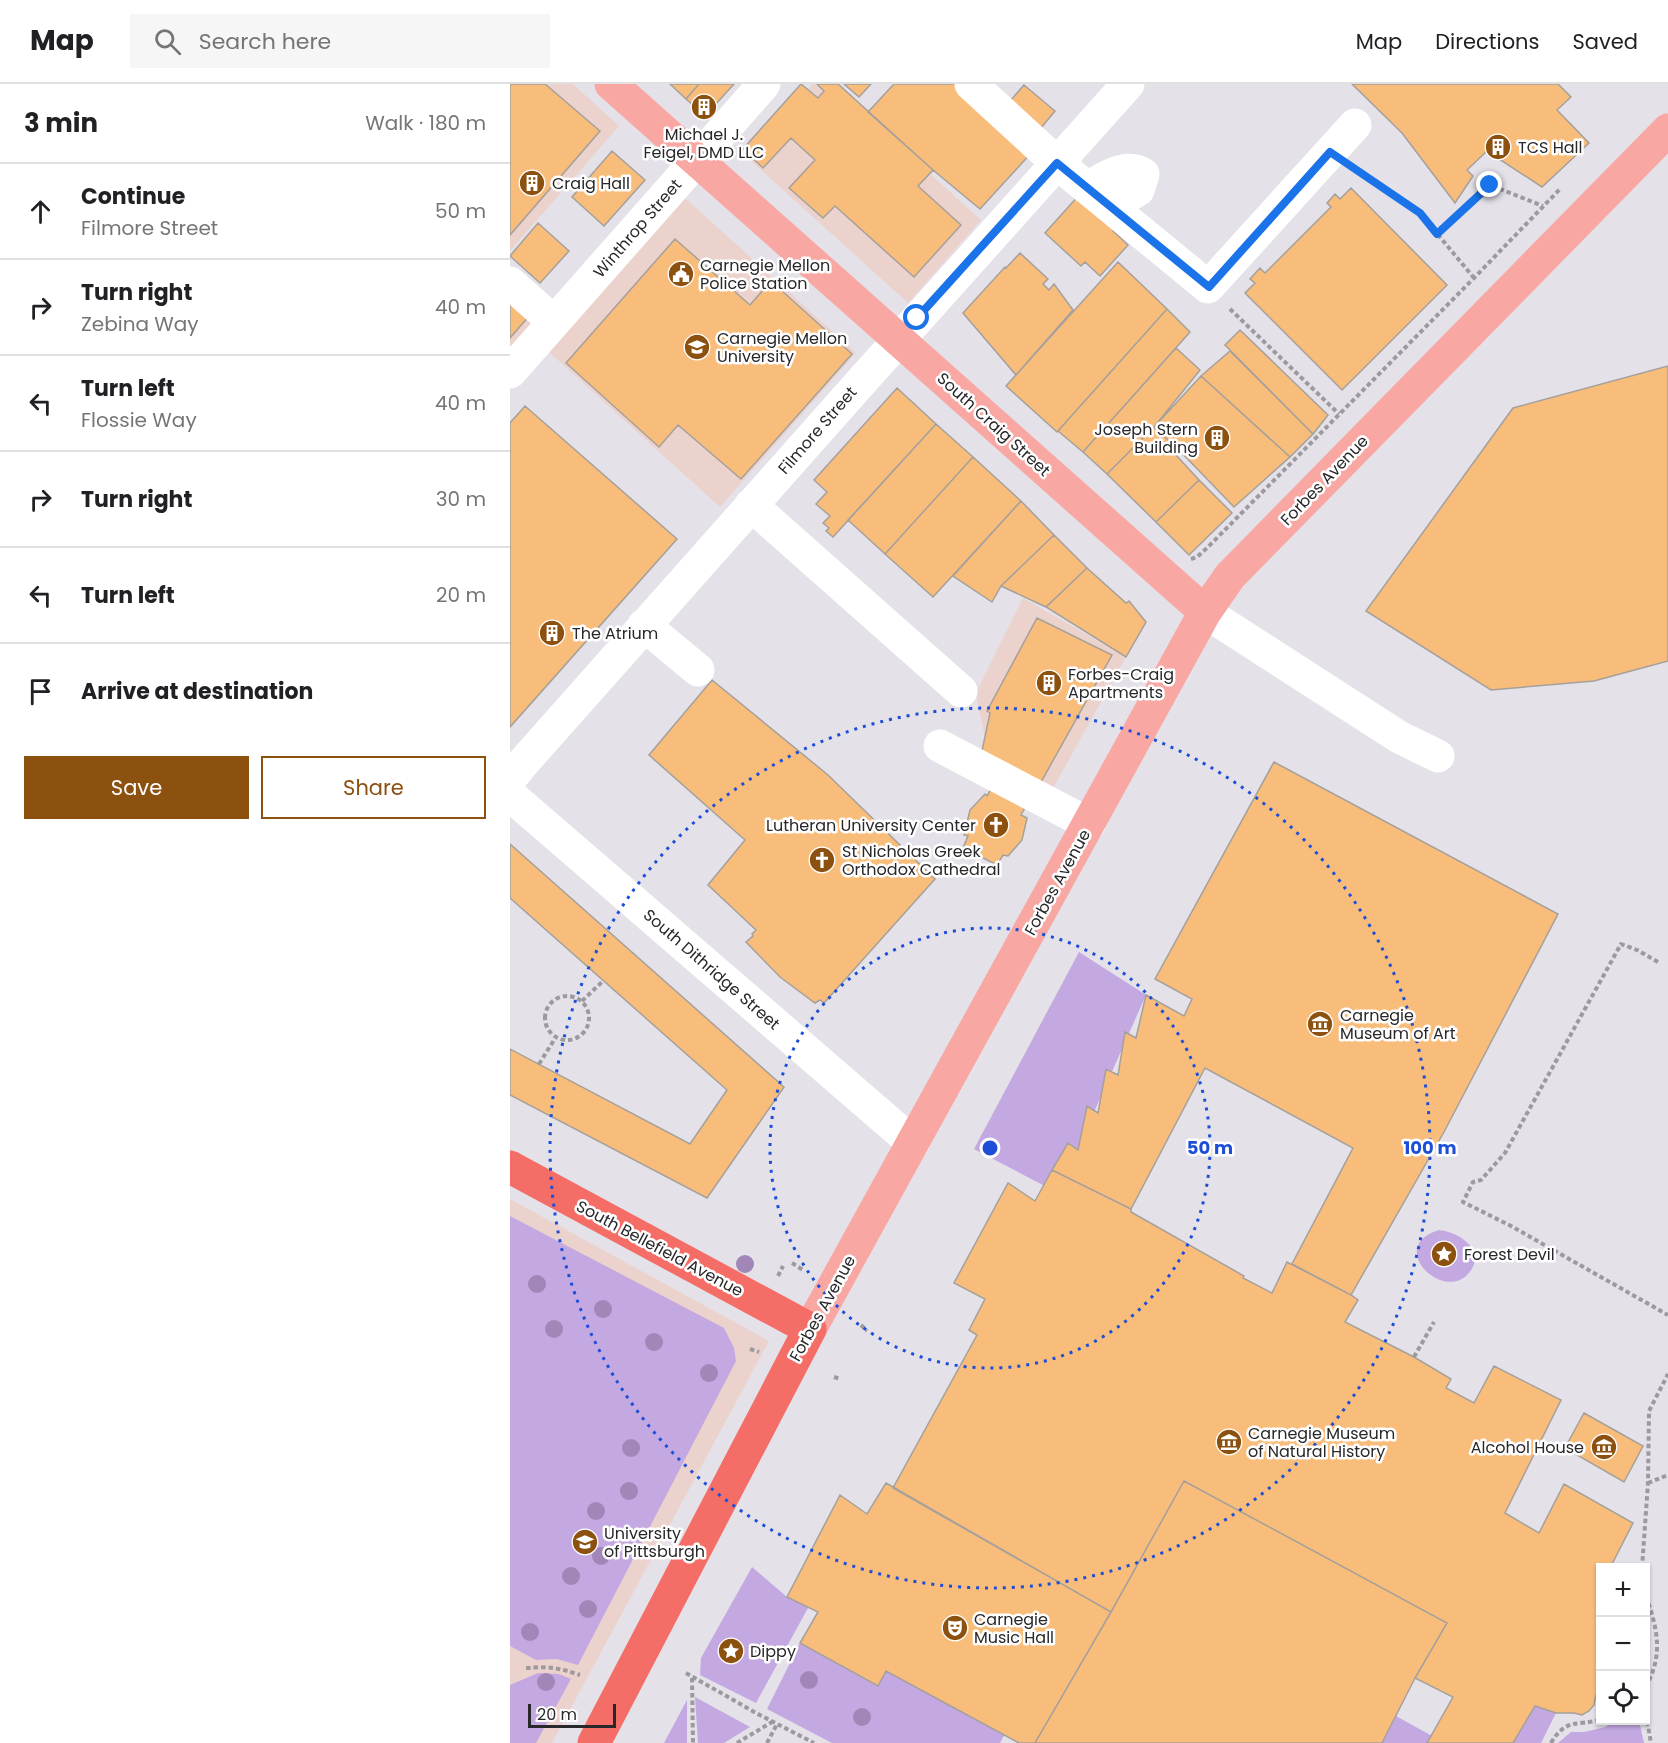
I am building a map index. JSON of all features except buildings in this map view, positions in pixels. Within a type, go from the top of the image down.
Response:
[{"type":"highway","name":"South Bellefield Avenue","points":[[510,1167],[810,1329]]},
{"type":"highway","name":"Forbes Avenue","points":[[594,1743],[810,1329]]},
{"type":"main road","name":"South Craig Street","points":[[610,84],[1205,612]]},
{"type":"main road","name":"Forbes Avenue","points":[[810,1329],[1205,612],[1230,576],[1668,130]]},
{"type":"street","name":"Winthrop Street","points":[[510,372],[764,84]]},
{"type":"street","points":[[971,84],[1057,163],[1209,287],[1355,125]]},
{"type":"street","name":"Filmore Street","points":[[510,779],[898,339],[1128,84]]},
{"type":"street","points":[[510,283],[554,322]]},
{"type":"street","points":[[751,505],[962,691]]},
{"type":"street","name":"South Craig Street","points":[[1205,612],[1399,737],[1438,756]]},
{"type":"street","points":[[644,625],[698,670]]},
{"type":"street","points":[[940,746],[1089,824]]},
{"type":"street","name":"South Dithridge Street","points":[[510,795],[914,1143]]},
{"type":"path","points":[[1330,152],[1420,213],[1474,278]]},
{"type":"path","points":[[1437,234],[1490,185],[1543,207]]},
{"type":"path","points":[[1189,560],[1197,557],[1561,188]]},
{"type":"path","points":[[1253,332],[1365,439]]},
{"type":"path","points":[[1658,962],[1621,944],[1505,1152],[1481,1180],[1473,1182],[1463,1202],[1511,1226],[1668,1316]]},
{"type":"path","points":[[582,1000],[603,981]]},
{"type":"path","points":[[562,995],[570,995],[582,1000],[590,1016],[586,1031],[581,1036],[567,1040],[556,1037],[549,1031],[546,1024],[546,1010],[549,1004],[562,995]]},
{"type":"path","points":[[539,1064],[556,1037]]},
{"type":"path","points":[[792,1263],[803,1270]]},
{"type":"path","points":[[777,1279],[783,1266]]},
{"type":"path","points":[[1414,1357],[1434,1322]]},
{"type":"path","points":[[861,1325],[867,1331]]},
{"type":"path","points":[[750,1349],[759,1352]]},
{"type":"path","points":[[1642,1563],[1648,1483],[1649,1411],[1668,1374]]},
{"type":"path","points":[[834,1377],[841,1379]]},
{"type":"path","points":[[1648,1483],[1666,1476]]},
{"type":"path","points":[[1650,1608],[1658,1640],[1650,1674]]},
{"type":"path","points":[[526,1668],[544,1666],[560,1668],[580,1675]]},
{"type":"path","points":[[686,1673],[814,1743]]},
{"type":"path","points":[[692,1677],[693,1743]]},
{"type":"path","points":[[1551,1743],[1566,1725],[1596,1721]]},
{"type":"path","points":[[737,1743],[772,1722]]},
{"type":"path","points":[[767,1743],[777,1724]]},
{"type":"path","points":[[1648,1725],[1652,1743]]},
{"type":"shaded area","name":"Craig Hall","points":[[510,84],[573,84],[619,126],[510,251]]},
{"type":"shaded area","points":[[813,84],[831,84],[981,220],[908,303],[748,158]]},
{"type":"shaded area","name":"Carnegie Mellon University","points":[[673,187],[856,353],[720,507],[538,342],[510,372],[510,292],[549,328]]},
{"type":"shaded area","name":"Forbes-Craig Apartments","points":[[1023,598],[1126,657],[1047,799],[990,764],[976,693]]},
{"type":"shaded area","points":[[1079,952],[1146,995],[1058,1193],[974,1149]]},
{"type":"shaded area","name":"University of Pittsburgh","points":[[510,1199],[769,1341],[552,1743],[510,1743]]},
{"type":"shaded area","name":"University of Pittsburgh","points":[[510,1216],[724,1328],[734,1348],[736,1361],[578,1665],[557,1659],[536,1660],[510,1646]]},
{"type":"shaded area","points":[[1439,1230],[1463,1239],[1474,1252],[1473,1267],[1467,1275],[1456,1281],[1444,1281],[1433,1276],[1423,1268],[1418,1258],[1417,1247],[1424,1238]]},
{"type":"shaded area","points":[[752,1567],[787,1597],[809,1606],[756,1703],[700,1675],[701,1658]]},
{"type":"shaded area","points":[[800,1643],[877,1686],[886,1671],[1005,1734],[1000,1743],[832,1743],[767,1709]]},
{"type":"shaded area","points":[[538,1673],[559,1674],[571,1679],[536,1743],[510,1743],[510,1685]]},
{"type":"shaded area","points":[[695,1697],[750,1727],[724,1743],[698,1743]]},
{"type":"shaded area","points":[[687,1700],[687,1743],[664,1743]]},
{"type":"shaded area","points":[[1535,1706],[1556,1713],[1541,1743],[1513,1743]]},
{"type":"shaded area","points":[[1396,1716],[1432,1736],[1427,1743],[1382,1743]]},
{"type":"shaded area","points":[[1608,1725],[1640,1725],[1644,1743],[1558,1743],[1571,1732],[1584,1732]]},
{"type":"place","name":"Michael J. Feigel, DMD LLC","points":[[704,107]]},
{"type":"place","name":"TCS Hall","points":[[1498,147]]},
{"type":"place","name":"Craig Hall","points":[[532,183]]},
{"type":"place","name":"Carnegie Mellon Police Station","points":[[681,274]]},
{"type":"place","name":"Carnegie Mellon University","points":[[697,347]]},
{"type":"place","name":"Joseph Stern Building","points":[[1217,438]]},
{"type":"place","name":"The Atrium","points":[[552,633]]},
{"type":"place","name":"Forbes-Craig Apartments","points":[[1049,683]]},
{"type":"place","name":"Lutheran University Center","points":[[996,825]]},
{"type":"place","name":"St Nicholas Greek Orthodox Cathedral","points":[[822,860]]},
{"type":"place","name":"Carnegie Museum of Art","points":[[1320,1024]]},
{"type":"place","name":"Forest Devil","points":[[1444,1254]]},
{"type":"place","name":"Carnegie Museum of Natural History","points":[[1229,1442]]},
{"type":"place","name":"Alcohol House","points":[[1604,1447]]},
{"type":"place","name":"University of Pittsburgh","points":[[585,1542]]},
{"type":"place","name":"Carnegie Music Hall","points":[[955,1628]]},
{"type":"place","name":"Dippy","points":[[731,1651]]},
{"type":"route","points":[[917,318],[1057,163],[1209,287],[1330,152],[1420,213],[1437,234],[1490,185]]}]
